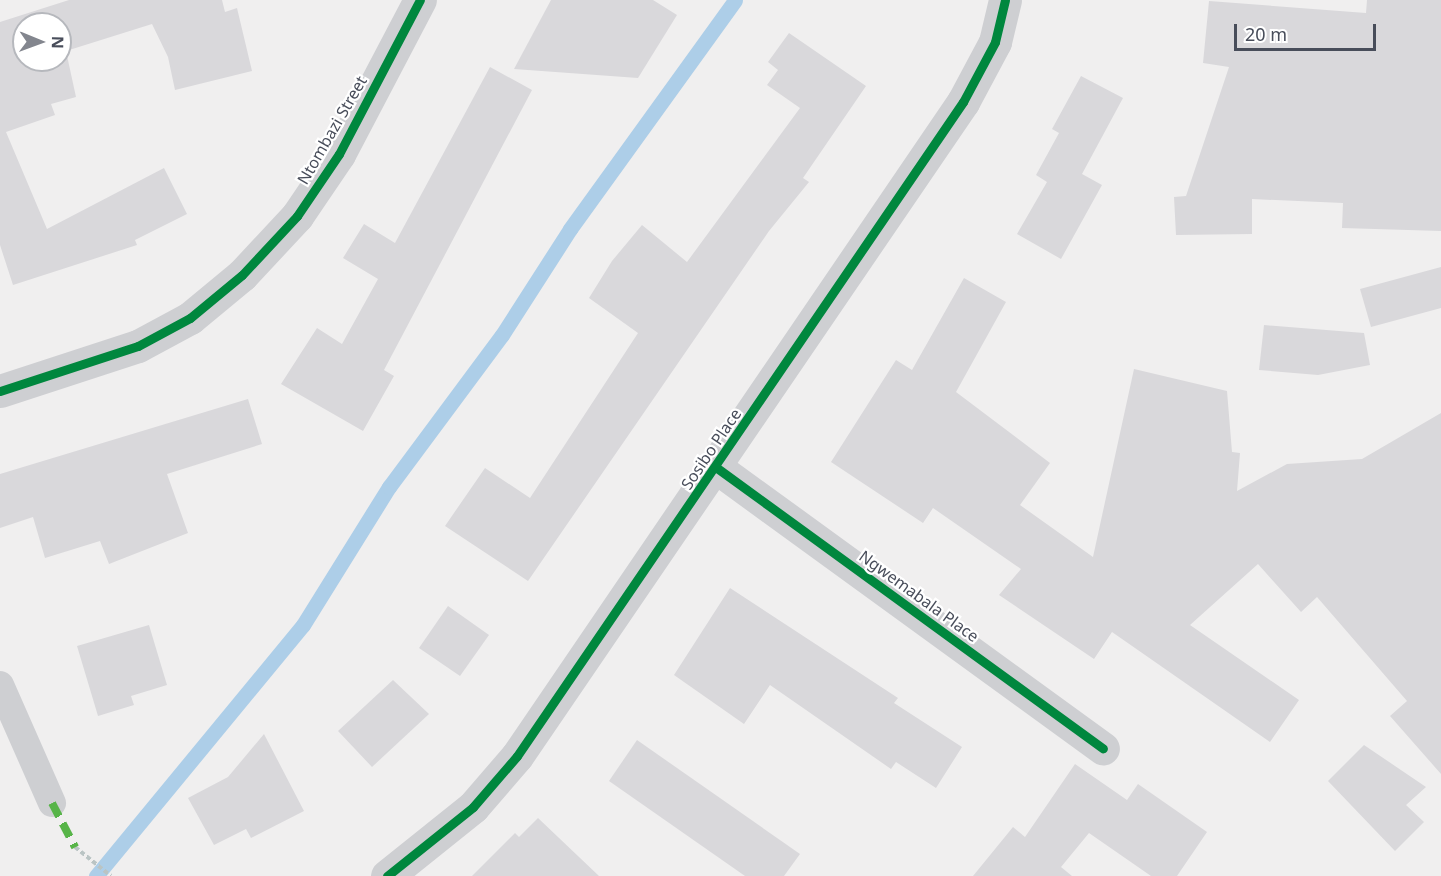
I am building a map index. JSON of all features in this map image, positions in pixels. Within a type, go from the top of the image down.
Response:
[{"type":"street","name":"Ntombazi Street","points":[[0,391],[138,346],[190,318],[242,274],[297,216],[339,154],[420,0]]},
{"type":"street","name":"Sosibo Place","points":[[387,876],[473,807],[517,756],[717,468],[963,102],[995,42],[1005,0]]},
{"type":"street","name":"Ngwemabala Place","points":[[717,468],[1103,748]]},
{"type":"lane","points":[[0,686],[52,803]]},
{"type":"path","points":[[75,847],[111,876]]},
{"type":"building","points":[[69,0],[222,0],[225,12],[237,8],[252,71],[175,90],[168,57],[152,24],[72,49],[72,12],[31,12]]},
{"type":"building","points":[[551,0],[653,0],[677,15],[638,78],[514,69]]},
{"type":"building","points":[[1367,0],[1441,0],[1441,231],[1342,228],[1343,203],[1252,199],[1252,234],[1176,235],[1174,197],[1186,196],[1229,67],[1203,63],[1209,1],[1366,13]]},
{"type":"building","points":[[12,18],[12,72],[71,72],[76,97],[51,104],[55,115],[6,132],[47,229],[164,168],[187,214],[135,240],[137,245],[13,285],[0,245],[0,22]]},
{"type":"building","points":[[789,33],[866,86],[803,178],[809,182],[769,231],[528,581],[445,526],[485,468],[530,498],[638,333],[589,298],[612,261],[642,225],[687,262],[800,108],[767,85],[778,70],[768,62]]},
{"type":"building","points":[[490,67],[532,90],[384,370],[394,376],[363,431],[281,384],[317,328],[342,344],[378,279],[343,258],[364,224],[395,243]]},
{"type":"building","points":[[1081,76],[1123,98],[1082,174],[1102,185],[1061,259],[1017,234],[1047,182],[1036,175],[1059,133],[1052,129]]},
{"type":"building","points":[[1441,267],[1441,308],[1371,327],[1360,289]]},
{"type":"building","points":[[964,278],[1006,302],[956,392],[1050,463],[1020,505],[1093,557],[1134,369],[1227,391],[1232,452],[1240,453],[1237,491],[1287,464],[1362,459],[1441,413],[1441,774],[1390,716],[1407,701],[1317,597],[1301,612],[1258,564],[1190,625],[1299,700],[1270,742],[1112,632],[1094,659],[999,595],[1021,569],[933,508],[923,523],[831,462],[896,360],[912,370]]},
{"type":"building","points":[[1264,325],[1364,333],[1370,365],[1318,375],[1259,370]]},
{"type":"building","points":[[248,399],[262,444],[167,474],[188,533],[109,564],[100,541],[45,558],[33,517],[0,528],[0,474]]},
{"type":"building","points":[[730,588],[898,698],[894,703],[962,747],[936,788],[896,762],[891,769],[770,685],[744,724],[674,675]]},
{"type":"building","points":[[448,606],[489,635],[460,676],[419,648]]},
{"type":"building","points":[[149,625],[167,685],[131,696],[134,705],[98,716],[77,646]]},
{"type":"building","points":[[393,680],[429,714],[372,767],[338,731]]},
{"type":"building","points":[[264,734],[304,811],[251,838],[246,829],[214,845],[188,798],[228,777]]},
{"type":"building","points":[[637,740],[800,854],[784,876],[745,876],[609,781]]},
{"type":"building","points":[[1364,745],[1426,787],[1406,805],[1424,822],[1395,851],[1328,781]]},
{"type":"building","points":[[1075,764],[1127,800],[1138,784],[1207,832],[1177,876],[1151,876],[1089,833],[1061,867],[1072,876],[973,876],[1013,827],[1025,837]]},
{"type":"building","points":[[538,818],[599,876],[472,876],[515,833],[519,837]]},
{"type":"waterway","points":[[96,876],[303,625],[389,487],[502,335],[570,229],[735,0]]},
{"type":"marked path","points":[[52,803],[75,847]]},
{"type":"cycle path","points":[[0,391],[138,346],[190,318],[242,275],[297,216],[339,154],[420,0]]},
{"type":"cycle path","points":[[387,876],[473,807],[517,756],[963,102],[995,42],[1005,0]]},
{"type":"cycle path","points":[[717,468],[1103,748]]}]
